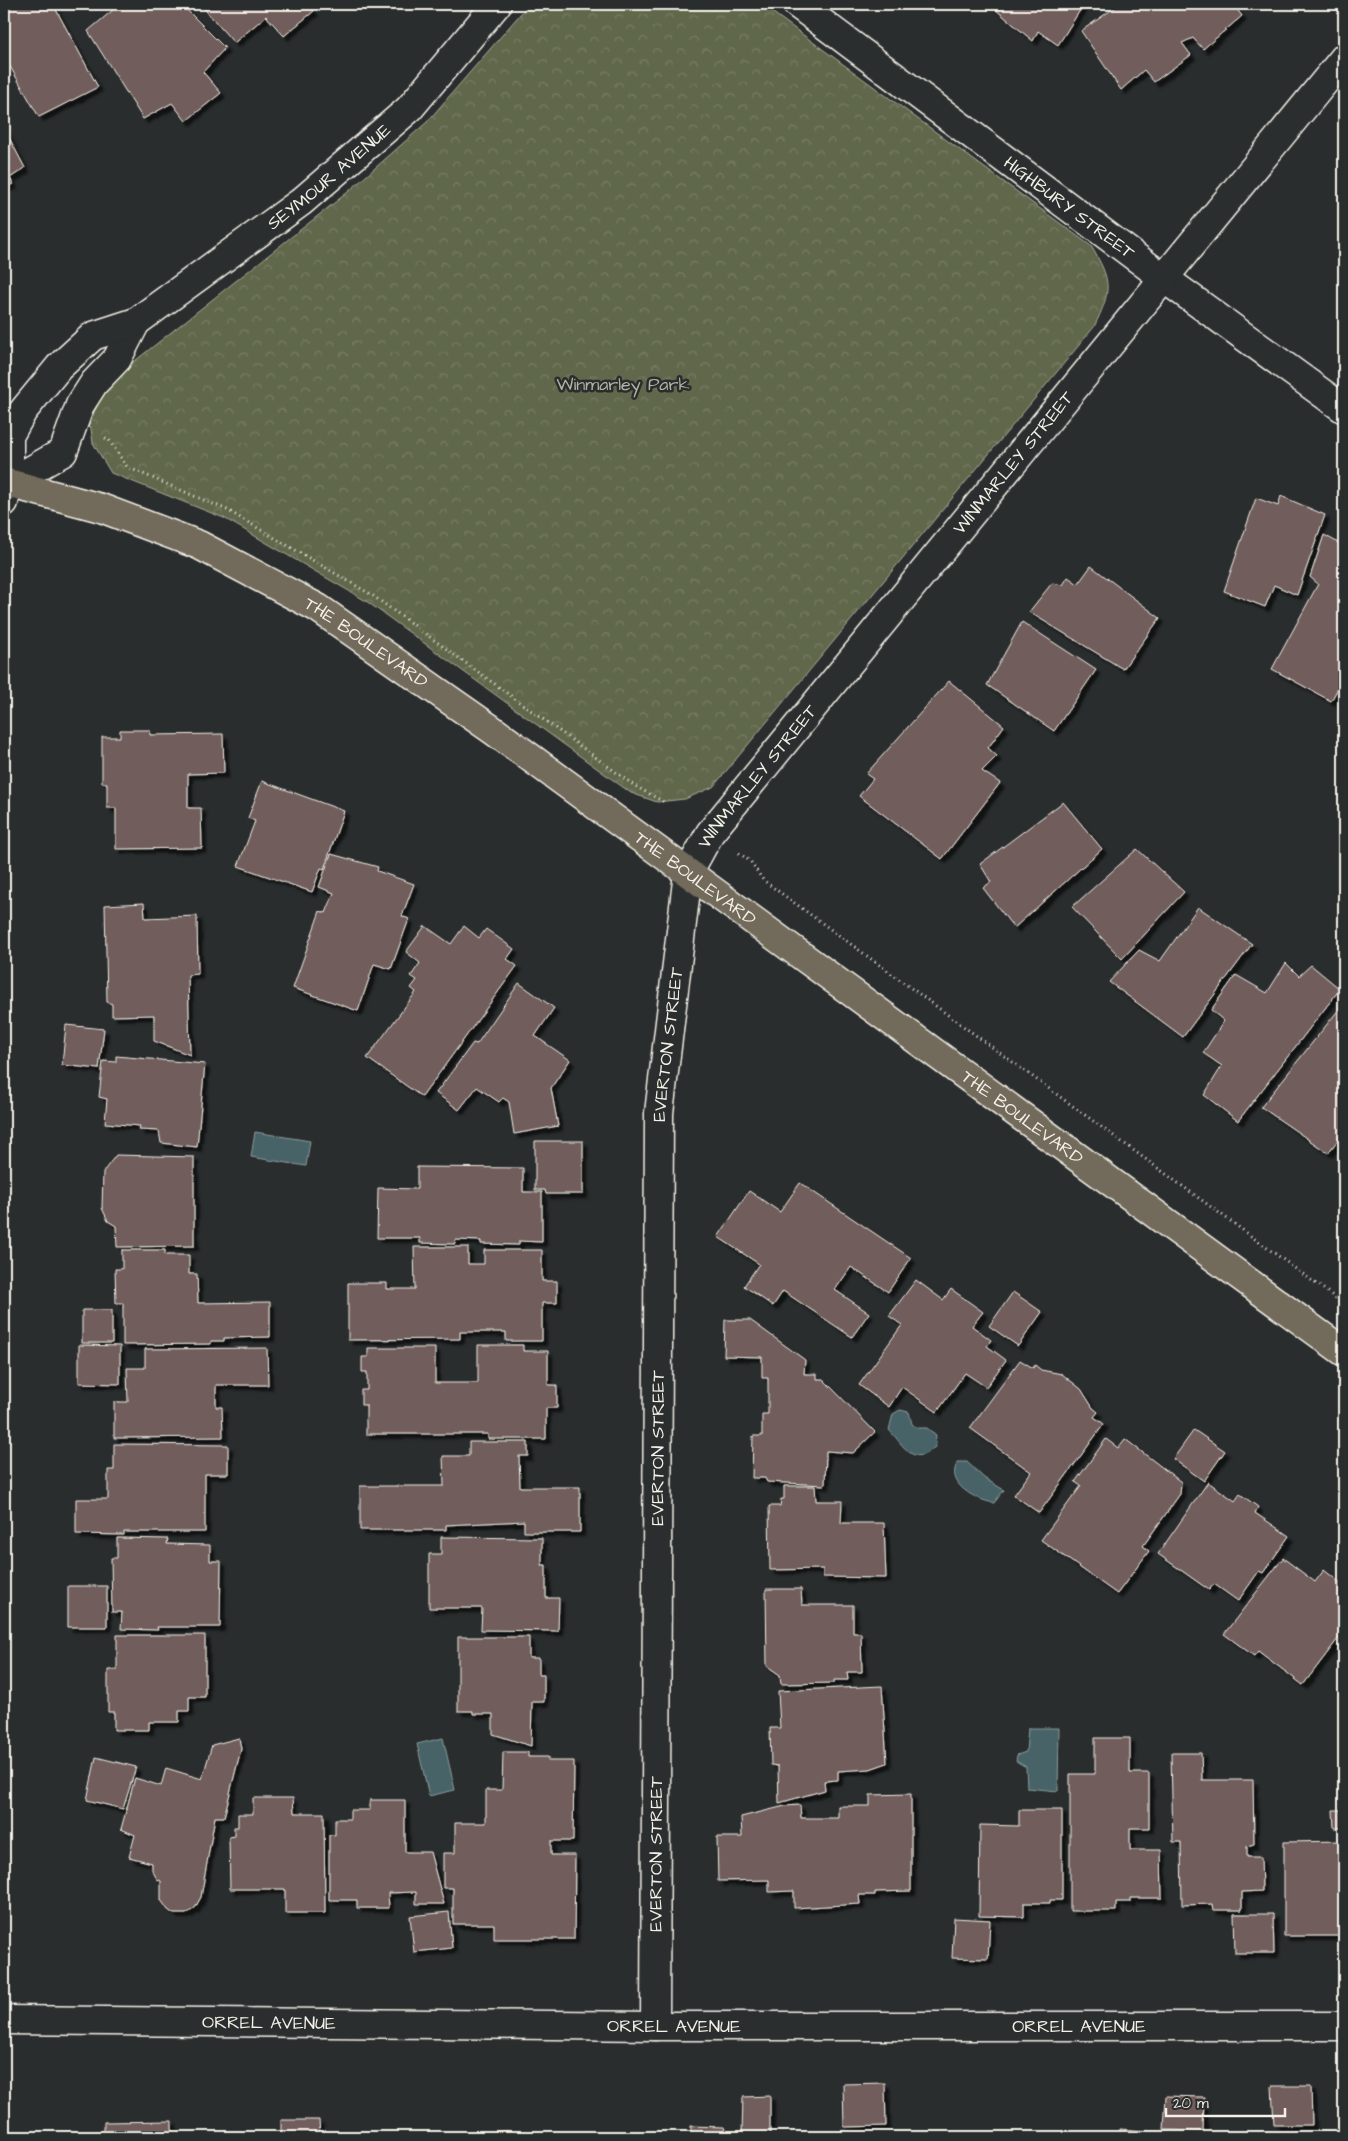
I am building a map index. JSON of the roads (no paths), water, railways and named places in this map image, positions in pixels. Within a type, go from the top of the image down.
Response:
[{"type":"main road","name":"THE BOULEVARD","points":[[6,489],[101,508],[199,545],[318,608],[494,731],[1344,1352]]},
{"type":"street","name":"SEYMOUR AVENUE","points":[[6,489],[9,436],[23,411],[59,367],[92,336],[136,322],[301,202],[409,109],[497,4]]},
{"type":"street","name":"HIGHBURY STREET","points":[[797,4],[1165,279],[1344,409]]},
{"type":"street","name":"WINMARLEY STREET","points":[[688,873],[710,833],[1344,58]]},
{"type":"street","name":"SEYMOUR AVENUE","points":[[6,489],[63,452],[80,405],[94,383],[117,358],[136,322]]},
{"type":"street","name":"EVERTON STREET","points":[[655,2026],[659,1113],[688,873]]},
{"type":"street","name":"ORREL AVENUE","points":[[4,2020],[655,2026],[1344,2026]]},
{"type":"water","points":[[255,1132],[310,1141],[306,1166],[251,1157]]},
{"type":"water","points":[[900,1410],[909,1412],[912,1424],[917,1428],[927,1428],[936,1435],[935,1447],[927,1453],[920,1455],[915,1455],[905,1448],[889,1430],[893,1414]]},
{"type":"water","points":[[958,1462],[967,1462],[984,1478],[1004,1490],[994,1503],[971,1495],[958,1484],[955,1470]]},
{"type":"water","points":[[1028,1728],[1059,1728],[1058,1791],[1027,1788],[1026,1767],[1016,1761],[1017,1755],[1026,1752]]},
{"type":"water","points":[[443,1738],[455,1790],[429,1796],[417,1744]]},
{"type":"park label","name":"Winmarley Park","points":[[623,384]]}]
